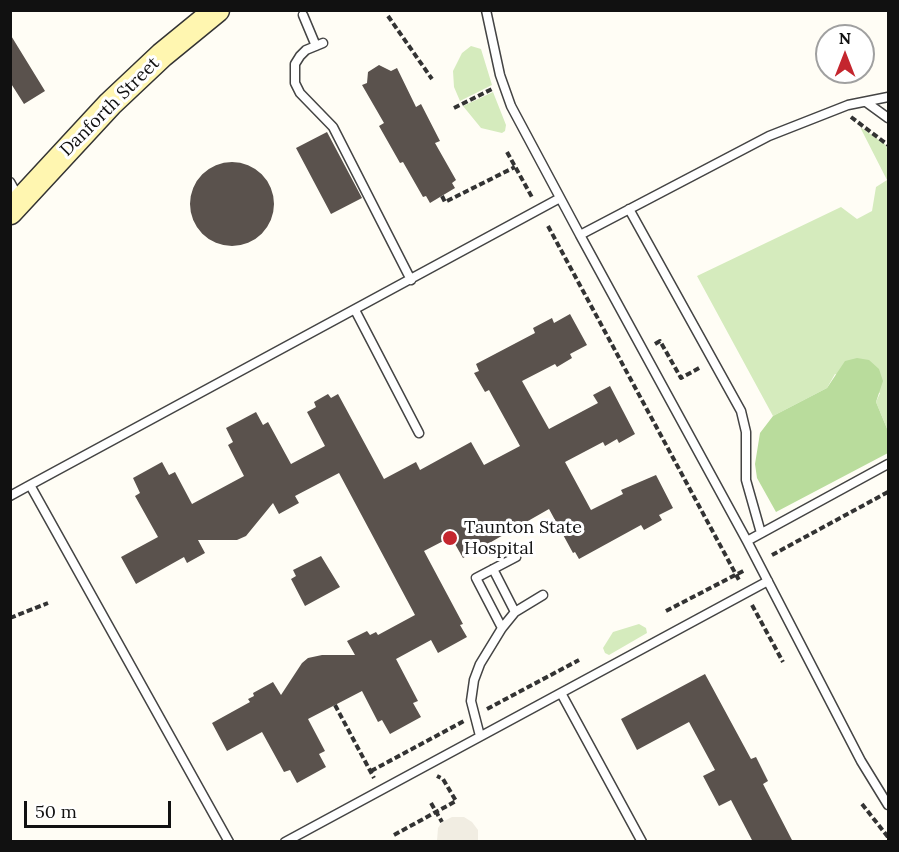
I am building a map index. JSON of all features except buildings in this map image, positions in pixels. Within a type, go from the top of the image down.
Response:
[{"type":"street","name":"Danforth Street","points":[[14,198],[136,79],[217,10]]},
{"type":"lane","points":[[486,10],[503,84],[518,120],[768,580],[861,761],[888,805]]},
{"type":"lane","points":[[303,15],[320,45],[306,50],[295,64],[295,83],[300,93],[333,127],[411,280]]},
{"type":"lane","points":[[580,235],[769,136],[831,111],[888,97]]},
{"type":"lane","points":[[866,102],[888,118]]},
{"type":"lane","points":[[10,496],[560,198]]},
{"type":"lane","points":[[629,209],[741,411],[746,432],[746,480],[761,533]]},
{"type":"lane","points":[[355,310],[419,433]]},
{"type":"lane","points":[[747,541],[888,464]]},
{"type":"lane","points":[[30,485],[229,842]]},
{"type":"lane","points":[[502,628],[476,578],[516,557]]},
{"type":"lane","points":[[493,569],[515,612]]},
{"type":"lane","points":[[288,841],[768,580]]},
{"type":"lane","points":[[480,736],[471,702],[474,680],[502,628],[515,612],[543,595]]},
{"type":"lane","points":[[561,693],[642,842]]},
{"type":"path","points":[[388,16],[432,79]]},
{"type":"path","points":[[454,108],[503,84]]},
{"type":"path","points":[[851,117],[888,145]]},
{"type":"path","points":[[507,152],[533,200]]},
{"type":"path","points":[[442,196],[445,202],[515,166]]},
{"type":"path","points":[[548,226],[740,583]]},
{"type":"path","points":[[655,344],[660,341],[681,378],[712,361]]},
{"type":"path","points":[[621,362],[630,357]]},
{"type":"path","points":[[772,555],[888,492]]},
{"type":"path","points":[[666,611],[745,570]]},
{"type":"path","points":[[750,601],[783,662]]},
{"type":"path","points":[[10,618],[48,603]]},
{"type":"path","points":[[335,705],[380,790]]},
{"type":"path","points":[[394,835],[456,801],[444,779],[437,777],[435,760]]},
{"type":"path","points":[[431,804],[441,822]]},
{"type":"path","points":[[862,804],[888,837]]},
{"type":"green space","points":[[471,46],[481,49],[492,85],[460,101],[454,87],[453,71],[462,53]]},
{"type":"green space","points":[[493,92],[506,125],[502,133],[481,128],[463,106]]},
{"type":"green space","points":[[860,127],[885,144],[888,150],[888,431],[876,402],[880,393],[835,374],[827,388],[773,416],[697,276],[841,207],[857,219],[872,211],[876,187],[887,180]]},
{"type":"green space","points":[[857,358],[869,360],[879,369],[883,381],[876,402],[888,431],[888,453],[776,512],[757,478],[755,464],[760,433],[773,416],[827,388],[845,361]]},
{"type":"green space","points":[[639,624],[646,628],[647,633],[609,655],[605,653],[603,648],[613,632]]},
{"type":"shaded area","points":[[452,817],[464,817],[472,822],[478,830],[478,841],[437,841],[438,828],[442,822]]},
{"type":"place","name":"Taunton State Hospital","points":[[450,538]]}]
